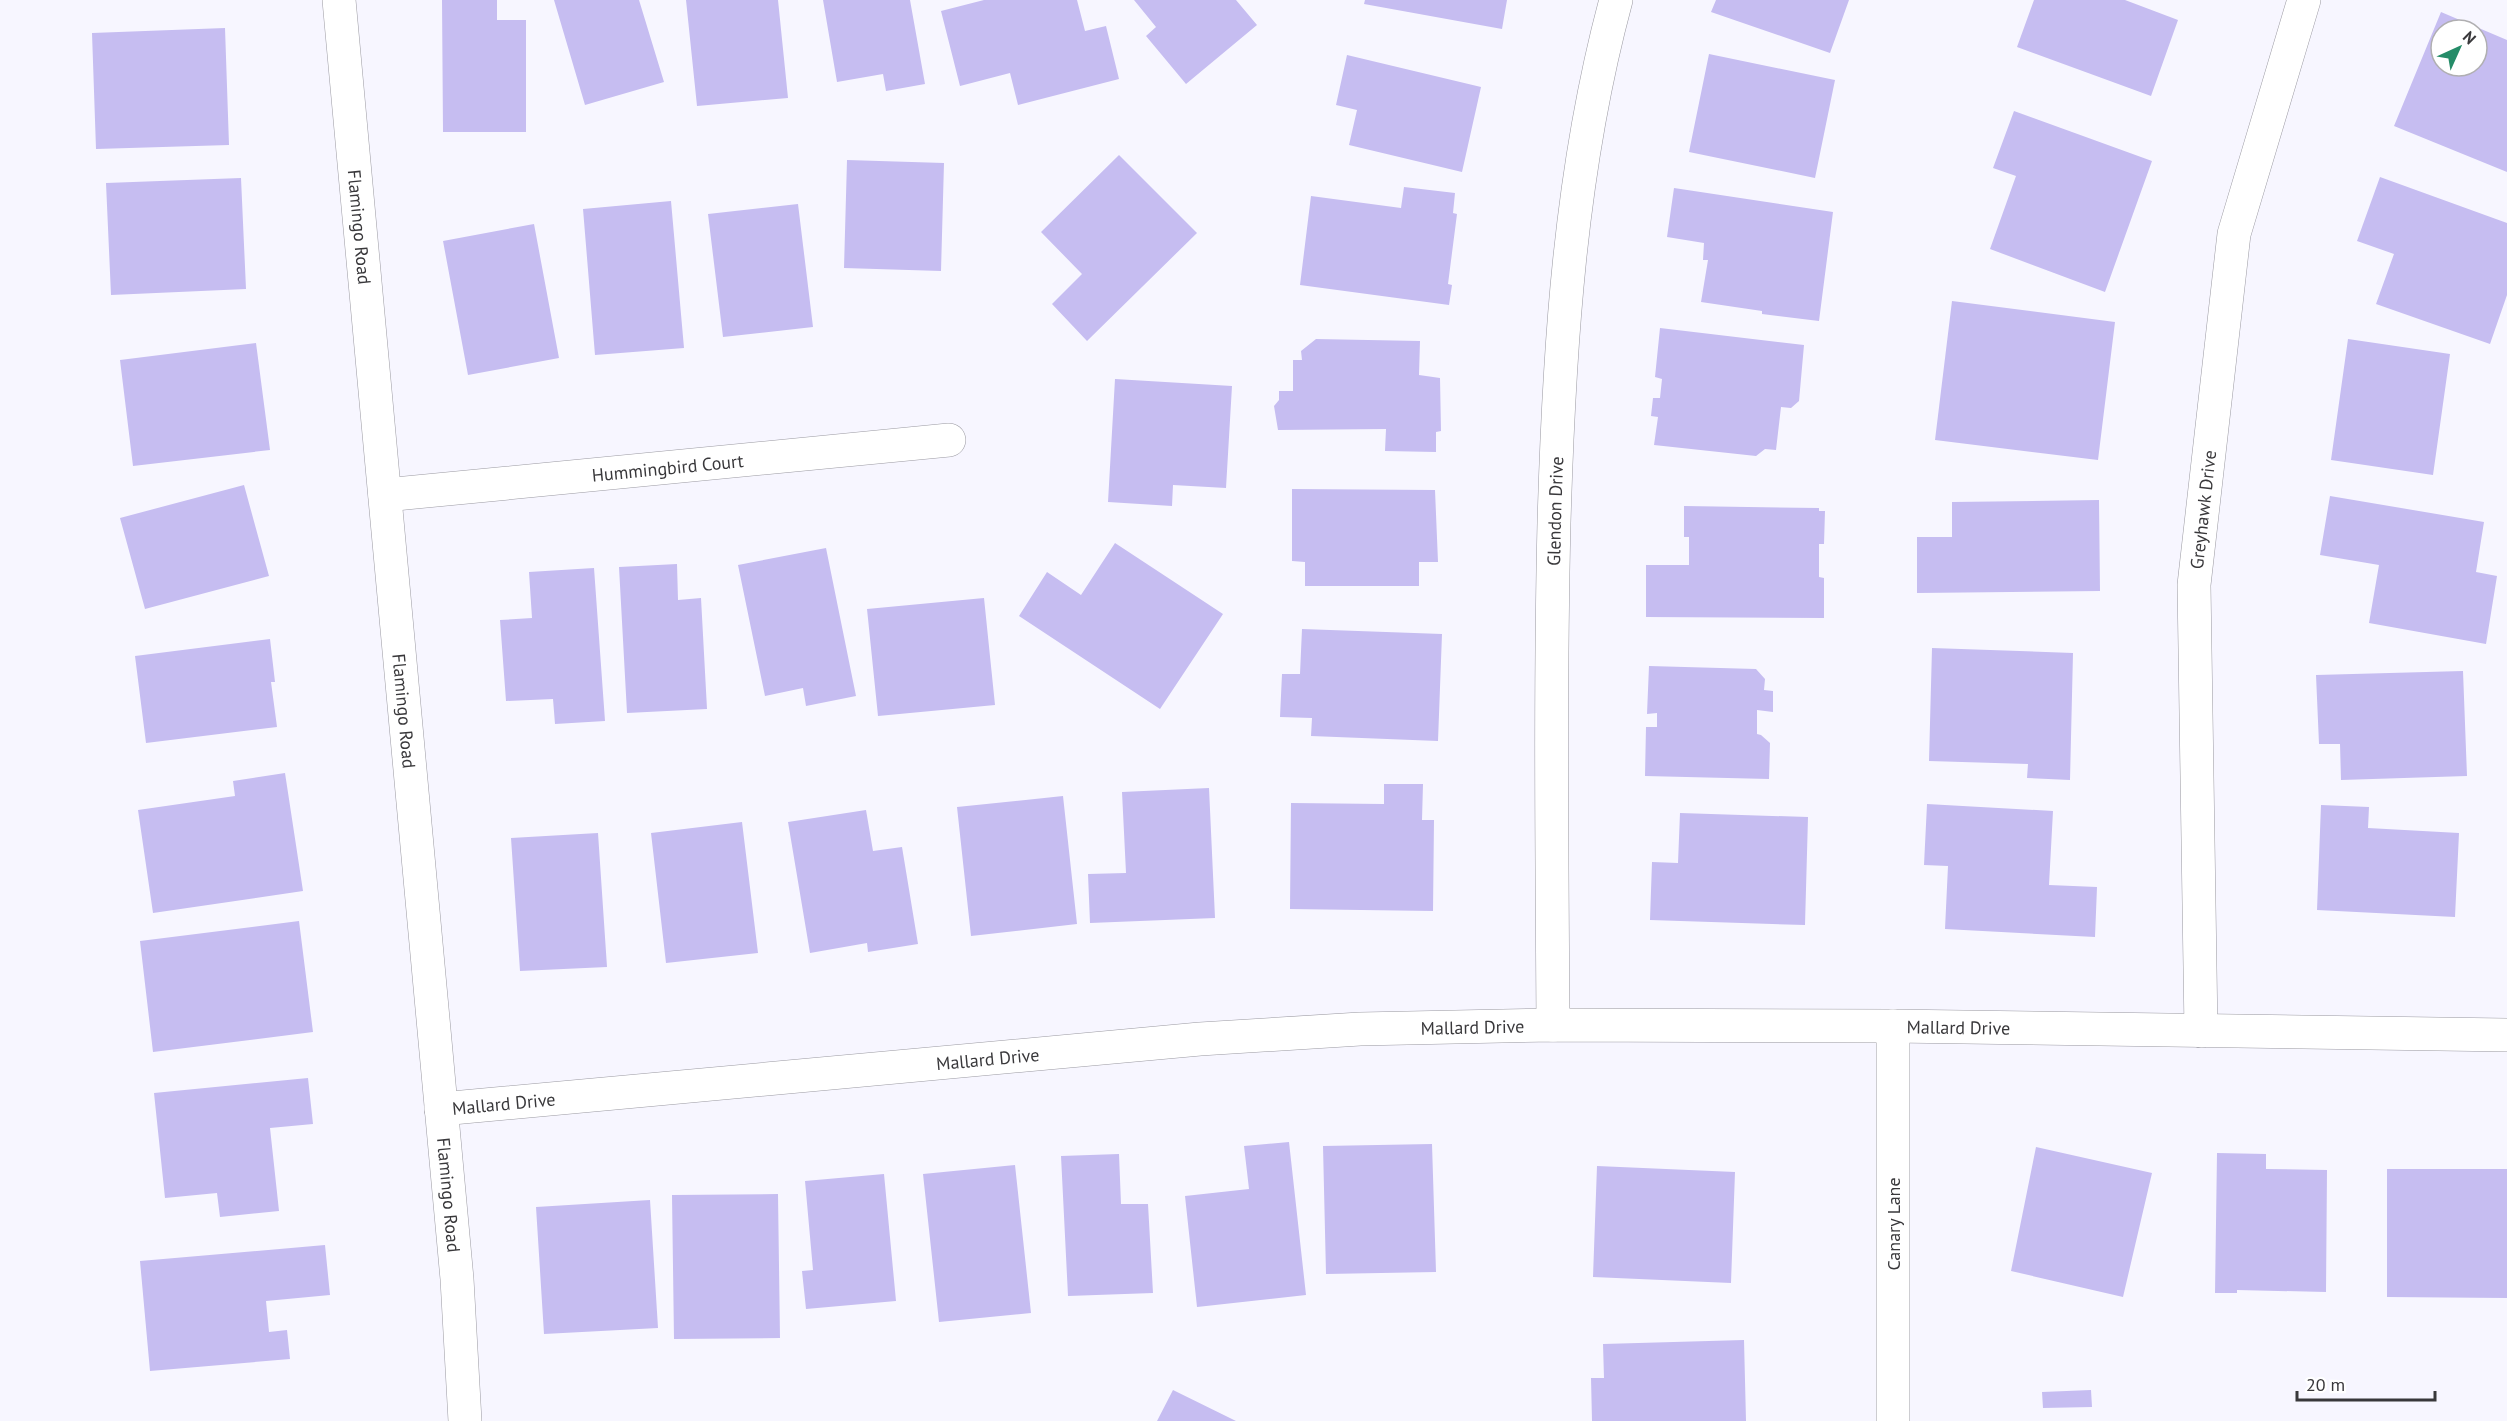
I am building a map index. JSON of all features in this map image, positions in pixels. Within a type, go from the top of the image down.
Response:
[{"type":"street","name":"Flamingo Road","points":[[339,0],[457,1279],[465,1421]]},
{"type":"street","name":"Glendon Drive","points":[[1552,1025],[1552,617],[1557,426],[1566,291],[1585,144],[1616,0]]},
{"type":"street","name":"Greyhawk Drive","points":[[2201,1030],[2194,585],[2234,234],[2304,0]]},
{"type":"street","name":"Hummingbird Court","points":[[385,495],[949,440]]},
{"type":"street","name":"Mallard Drive","points":[[441,1109],[1200,1039],[1360,1029],[1552,1025],[1893,1026],[2507,1035]]},
{"type":"street","name":"Canary Lane","points":[[1893,1026],[1893,1421]]},
{"type":"building","points":[[442,0],[497,0],[497,20],[526,20],[526,132],[443,132]]},
{"type":"building","points":[[554,0],[639,0],[664,82],[585,105]]},
{"type":"building","points":[[686,0],[778,0],[788,98],[697,106]]},
{"type":"building","points":[[823,0],[910,0],[925,84],[886,91],[883,74],[837,82]]},
{"type":"building","points":[[984,0],[1077,0],[1085,31],[1106,26],[1119,79],[1018,105],[1010,73],[960,86],[941,11]]},
{"type":"building","points":[[1134,0],[1236,0],[1257,25],[1186,84],[1146,36],[1156,27]]},
{"type":"building","points":[[1365,0],[1507,0],[1502,29],[1364,4]]},
{"type":"building","points":[[1716,0],[1849,0],[1830,53],[1711,12]]},
{"type":"building","points":[[2034,0],[2125,0],[2178,20],[2151,96],[2017,47]]},
{"type":"building","points":[[2441,12],[2455,18],[2439,18]]},
{"type":"building","points":[[225,28],[229,145],[96,149],[92,33]]},
{"type":"building","points":[[2489,32],[2507,40],[2507,172],[2394,126],[2429,41],[2429,78],[2489,78]]},
{"type":"building","points":[[1709,54],[1835,80],[1815,178],[1689,152]]},
{"type":"building","points":[[1347,55],[1481,87],[1462,172],[1349,145],[1357,110],[1336,105]]},
{"type":"building","points":[[2014,111],[2152,161],[2105,292],[1990,249],[2016,176],[1993,168]]},
{"type":"building","points":[[1119,155],[1197,233],[1087,341],[1052,304],[1082,274],[1041,232]]},
{"type":"building","points":[[847,160],[944,163],[941,271],[844,268]]},
{"type":"building","points":[[2380,177],[2507,223],[2507,295],[2490,344],[2376,304],[2394,254],[2357,241]]},
{"type":"building","points":[[241,178],[246,289],[111,295],[106,183]]},
{"type":"building","points":[[1404,187],[1455,193],[1453,213],[1457,214],[1448,284],[1452,285],[1449,305],[1300,285],[1311,196],[1401,208]]},
{"type":"building","points":[[1674,188],[1833,212],[1819,321],[1762,314],[1762,311],[1701,302],[1708,260],[1703,260],[1704,243],[1667,237]]},
{"type":"building","points":[[671,201],[684,348],[595,355],[583,209]]},
{"type":"building","points":[[798,204],[813,327],[723,337],[708,214]]},
{"type":"building","points":[[534,224],[559,358],[468,375],[443,241]]},
{"type":"building","points":[[1952,301],[2115,322],[2098,460],[1935,440]]},
{"type":"building","points":[[1660,328],[1804,345],[1799,401],[1791,408],[1781,407],[1776,450],[1765,449],[1756,456],[1654,445],[1658,417],[1651,416],[1653,398],[1660,398],[1662,379],[1655,377]]},
{"type":"building","points":[[1316,339],[1420,341],[1419,375],[1440,378],[1441,431],[1436,432],[1436,452],[1385,451],[1386,429],[1278,430],[1274,406],[1279,400],[1279,391],[1293,391],[1293,360],[1302,360],[1301,351]]},
{"type":"building","points":[[2348,339],[2450,354],[2433,475],[2331,460]]},
{"type":"building","points":[[256,343],[270,450],[133,466],[120,360]]},
{"type":"building","points":[[1115,379],[1232,386],[1226,488],[1173,485],[1172,506],[1108,502]]},
{"type":"building","points":[[244,485],[269,576],[145,609],[120,518]]},
{"type":"building","points":[[1292,489],[1435,490],[1438,562],[1419,562],[1419,586],[1305,586],[1305,562],[1292,561]]},
{"type":"building","points":[[2330,496],[2484,522],[2476,572],[2497,576],[2486,644],[2369,623],[2379,565],[2320,555]]},
{"type":"building","points":[[2099,500],[2100,591],[1917,593],[1917,537],[1952,537],[1952,502]]},
{"type":"building","points":[[1684,506],[1819,508],[1819,511],[1825,511],[1824,544],[1819,544],[1819,577],[1824,578],[1824,618],[1646,617],[1646,565],[1689,565],[1689,537],[1684,537]]},
{"type":"building","points":[[1115,543],[1223,614],[1160,709],[1019,616],[1047,572],[1081,595]]},
{"type":"building","points":[[826,548],[856,696],[806,706],[803,688],[765,696],[738,565]]},
{"type":"building","points":[[677,564],[678,600],[701,598],[707,709],[627,713],[619,567]]},
{"type":"building","points":[[594,568],[605,721],[555,724],[553,699],[506,701],[500,620],[532,618],[529,572]]},
{"type":"building","points":[[984,598],[995,705],[878,716],[867,609]]},
{"type":"building","points":[[1302,629],[1442,634],[1438,741],[1311,736],[1312,718],[1280,717],[1282,674],[1300,674]]},
{"type":"building","points":[[270,639],[275,682],[271,682],[277,727],[146,743],[135,656]]},
{"type":"building","points":[[1932,648],[2073,653],[2070,780],[2027,778],[2028,764],[1929,761]]},
{"type":"building","points":[[1649,666],[1756,669],[1765,679],[1764,690],[1773,691],[1773,712],[1757,710],[1757,734],[1770,743],[1769,779],[1645,776],[1646,727],[1657,727],[1657,713],[1647,714]]},
{"type":"building","points":[[2463,671],[2467,776],[2341,780],[2340,744],[2319,744],[2316,675]]},
{"type":"building","points":[[285,773],[303,891],[153,913],[138,810],[235,796],[233,781]]},
{"type":"building","points":[[1384,784],[1423,784],[1422,820],[1434,820],[1433,911],[1290,909],[1291,803],[1384,804]]},
{"type":"building","points":[[1209,788],[1215,918],[1090,923],[1088,874],[1126,873],[1122,792]]},
{"type":"building","points":[[1063,796],[1077,924],[971,936],[957,807]]},
{"type":"building","points":[[1927,804],[2053,811],[2049,885],[2097,887],[2095,937],[1945,929],[1948,866],[1924,865]]},
{"type":"building","points":[[2321,805],[2369,807],[2368,828],[2459,833],[2455,917],[2317,910]]},
{"type":"building","points":[[866,810],[873,851],[902,847],[918,944],[868,952],[867,943],[810,953],[788,822]]},
{"type":"building","points":[[1680,813],[1808,817],[1805,925],[1650,920],[1652,862],[1678,863]]},
{"type":"building","points":[[742,822],[758,953],[666,963],[651,833]]},
{"type":"building","points":[[598,833],[607,967],[520,971],[511,838]]},
{"type":"building","points":[[299,921],[313,1032],[153,1052],[140,941]]},
{"type":"building","points":[[308,1078],[313,1124],[270,1128],[279,1211],[220,1217],[217,1193],[165,1198],[154,1093]]},
{"type":"building","points":[[1289,1142],[1306,1295],[1197,1307],[1185,1196],[1249,1189],[1244,1146]]},
{"type":"building","points":[[1432,1144],[1436,1272],[1326,1274],[1323,1146]]},
{"type":"building","points":[[2036,1147],[2152,1173],[2123,1297],[2011,1271]]},
{"type":"building","points":[[2217,1153],[2266,1154],[2266,1169],[2327,1170],[2326,1292],[2237,1290],[2237,1293],[2215,1293]]},
{"type":"building","points":[[1119,1154],[1121,1204],[1148,1204],[1153,1293],[1068,1296],[1061,1156]]},
{"type":"building","points":[[1015,1165],[1031,1313],[939,1322],[923,1174]]},
{"type":"building","points":[[1597,1166],[1735,1172],[1731,1283],[1593,1277]]},
{"type":"building","points":[[2387,1169],[2507,1169],[2507,1298],[2387,1297]]},
{"type":"building","points":[[884,1174],[896,1301],[806,1309],[802,1271],[813,1270],[805,1181]]},
{"type":"building","points":[[778,1194],[780,1338],[674,1339],[672,1195]]},
{"type":"building","points":[[650,1200],[658,1328],[544,1334],[536,1207]]},
{"type":"building","points":[[325,1245],[330,1295],[266,1301],[269,1332],[287,1330],[290,1359],[150,1371],[140,1261]]},
{"type":"building","points":[[1744,1340],[1746,1421],[1592,1421],[1591,1378],[1604,1378],[1603,1344]]},
{"type":"building","points":[[1173,1390],[1236,1421],[1157,1421]]},
{"type":"building","points":[[2091,1390],[2092,1407],[2043,1408],[2042,1392]]}]
